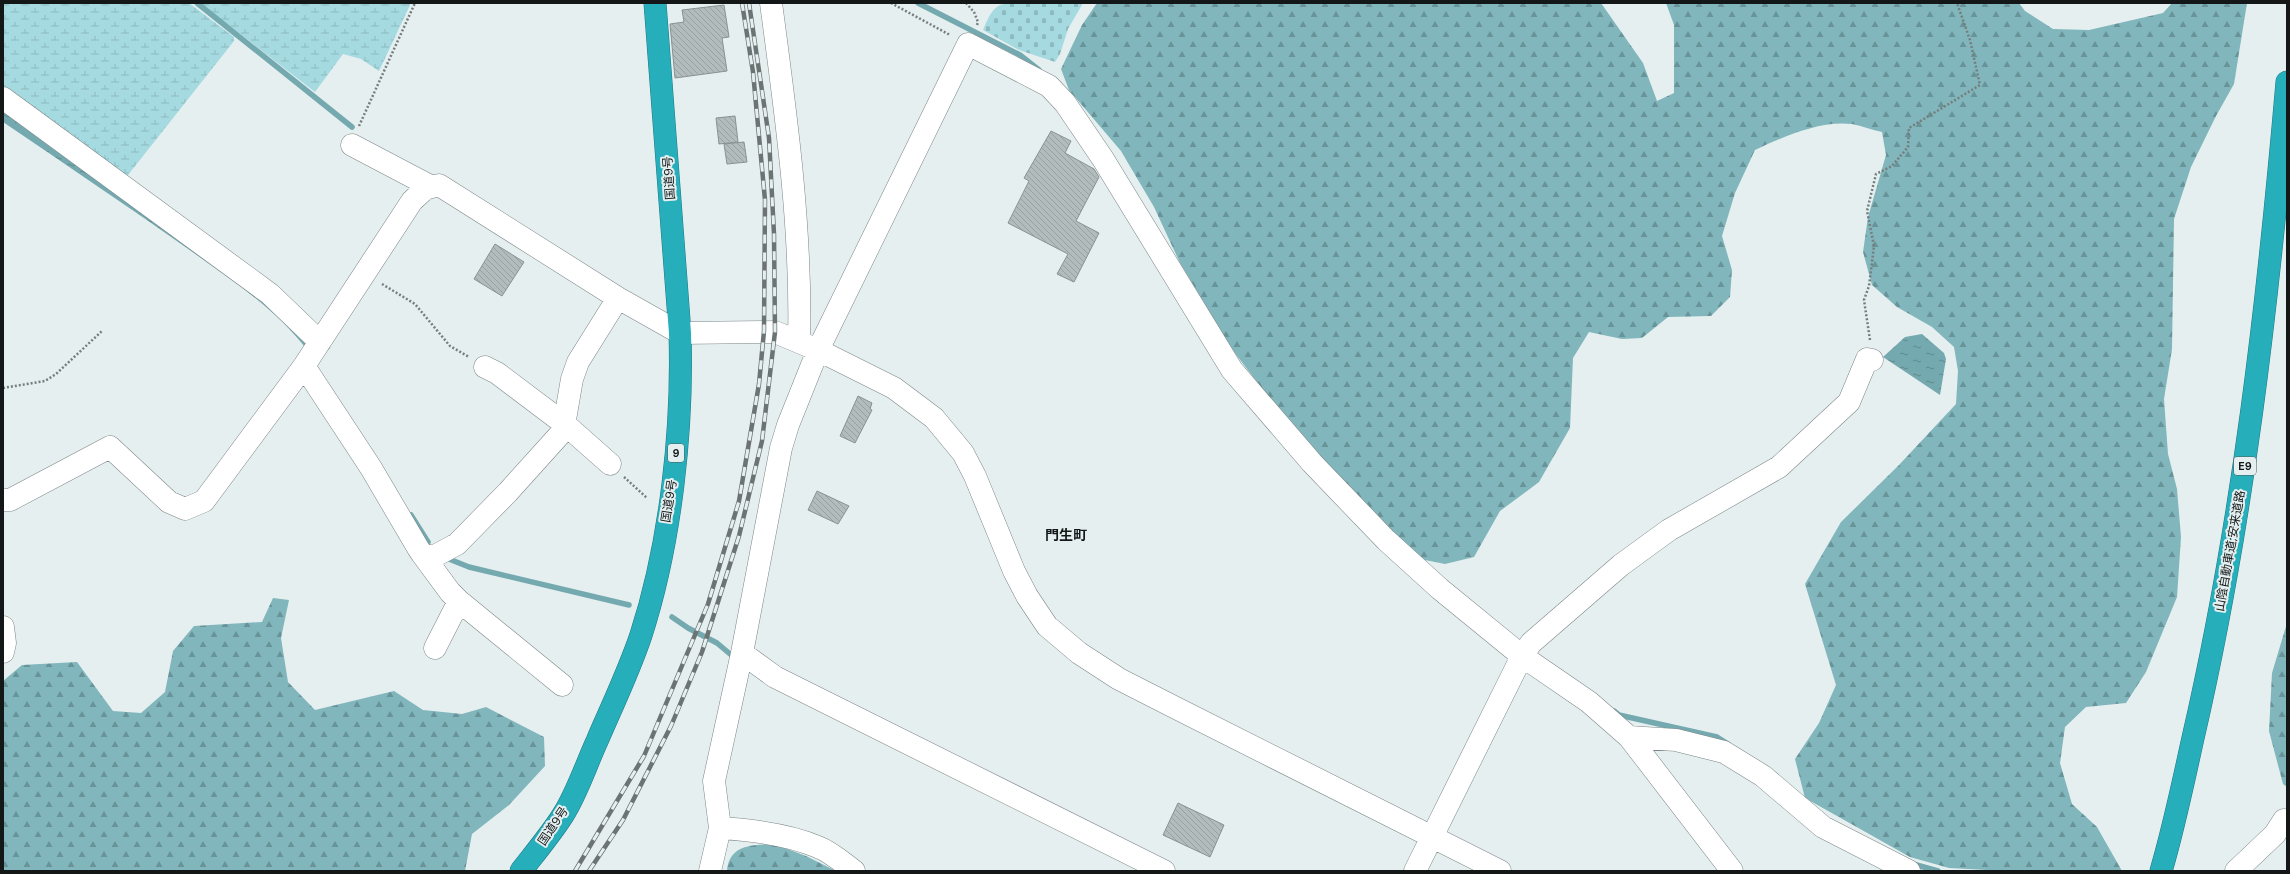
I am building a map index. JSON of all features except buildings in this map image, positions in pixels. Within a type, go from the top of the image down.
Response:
[{"type":"highway","name":"国道9号","points":[[522,871],[564,814],[625,677],[641,635],[661,554],[675,462],[681,383],[680,333],[655,3]]},
{"type":"highway","name":"山陰自動車道;安来道路","points":[[2161,871],[2204,691],[2232,548],[2255,397],[2275,227],[2287,82]]},
{"type":"street","points":[[771,3],[792,176],[800,304],[808,346]]},
{"type":"street","points":[[710,871],[720,828],[714,781],[740,661],[781,448],[808,346],[972,36],[1049,86],[1065,103],[1103,159],[1232,370],[1263,408],[1312,463],[1386,540],[1440,589],[1526,650],[1629,737],[1732,871]]},
{"type":"street","points":[[3,98],[270,294],[313,354],[346,428],[422,554],[459,601],[562,685]]},
{"type":"street","points":[[352,145],[430,186]]},
{"type":"street","points":[[3,500],[10,500],[110,448],[169,502],[185,509],[204,501],[313,354],[412,201],[430,186],[439,184],[618,298],[680,333],[764,331],[785,335],[894,388],[934,418],[963,452],[975,476],[1014,571],[1027,596],[1047,626],[1079,653],[1119,678],[1178,709],[1500,871]]},
{"type":"street","points":[[422,554],[433,557],[457,544],[508,492],[563,431],[566,425],[567,406],[578,362],[618,298]]},
{"type":"street","points":[[1415,871],[1526,650],[1621,565],[1669,530],[1779,467],[1849,402],[1867,359],[1872,360]]},
{"type":"street","points":[[485,367],[497,373],[566,425],[610,464]]},
{"type":"street","points":[[435,648],[459,601]]},
{"type":"street","points":[[3,627],[5,643],[3,652]]},
{"type":"street","points":[[740,661],[1164,871]]},
{"type":"street","points":[[1629,737],[1676,740],[1724,752],[1763,776],[1823,827],[1909,871]]},
{"type":"street","points":[[2236,871],[2275,834],[2284,820]]},
{"type":"street","points":[[720,828],[743,829],[780,836],[817,846],[854,871]]},
{"type":"path","points":[[352,145],[353,139],[415,3]]},
{"type":"path","points":[[891,3],[972,36],[978,22],[974,12],[966,3]]},
{"type":"path","points":[[1872,360],[1864,300],[1869,286],[1874,246],[1867,211],[1876,174],[1892,166],[1908,147],[1909,128],[1980,85],[1970,40],[1957,3]]},
{"type":"path","points":[[365,274],[415,304],[450,346],[485,367]]},
{"type":"path","points":[[3,388],[45,381],[56,374],[102,331]]},
{"type":"path","points":[[610,464],[648,498]]},
{"type":"green space","points":[[3,3],[189,3],[234,37],[234,41],[128,175],[117,176],[3,93]]},
{"type":"green space","points":[[200,3],[411,3],[379,71],[361,59],[343,54],[315,92]]},
{"type":"green space","points":[[1008,3],[1083,3],[1068,29],[1060,54],[1055,62],[1019,50],[983,30],[992,12],[998,6]]},
{"type":"green space","points":[[1097,3],[1601,3],[1643,63],[1657,101],[1674,93],[1674,25],[1666,3],[2019,3],[2025,11],[2053,29],[2089,30],[2163,13],[2172,3],[2247,3],[2234,84],[2216,116],[2191,167],[2174,219],[2172,349],[2164,399],[2168,454],[2177,489],[2181,537],[2177,597],[2146,672],[2126,703],[2086,707],[2065,727],[2060,763],[2072,804],[2097,827],[2122,871],[2005,871],[1949,868],[1910,857],[1805,798],[1795,759],[1819,723],[1836,685],[1805,584],[1841,522],[1899,465],[1956,404],[1958,371],[1954,347],[1932,327],[1897,307],[1872,285],[1863,252],[1868,217],[1886,155],[1882,132],[1852,124],[1840,123],[1815,127],[1802,131],[1755,150],[1735,193],[1722,236],[1732,270],[1730,297],[1711,316],[1668,317],[1642,338],[1622,339],[1589,332],[1573,358],[1570,428],[1539,482],[1500,511],[1474,557],[1445,564],[1425,560],[1391,537],[1293,429],[1231,348],[1180,263],[1154,207],[1121,151],[1069,90],[1061,69],[1082,25]]},
{"type":"green space","points":[[273,598],[289,600],[281,638],[288,682],[315,710],[394,691],[423,710],[462,714],[486,707],[544,737],[545,766],[509,805],[472,834],[465,871],[3,871],[3,681],[22,665],[77,662],[113,711],[141,713],[165,692],[173,651],[194,626],[262,622]]},
{"type":"green space","points":[[2287,623],[2287,787],[2283,784],[2269,731],[2272,673]]},
{"type":"green space","points":[[774,844],[806,856],[836,871],[727,871],[732,856],[737,851],[750,846]]},
{"type":"water","points":[[3,107],[259,291],[313,344],[308,351],[282,322],[253,296],[144,218],[3,122]]},
{"type":"water","points":[[1922,334],[1944,353],[1946,359],[1940,395],[1883,357],[1905,337]]},
{"type":"waterway","points":[[197,3],[352,127]]},
{"type":"waterway","points":[[918,3],[1020,55],[1039,70]]},
{"type":"waterway","points":[[411,515],[428,542]]},
{"type":"waterway","points":[[449,559],[469,567],[629,605]]},
{"type":"waterway","points":[[672,617],[688,628],[717,643],[736,659]]},
{"type":"waterway","points":[[1614,711],[1619,715],[1717,737],[1728,744]]},
{"type":"waterway","points":[[1913,864],[1938,871]]},
{"type":"railway","points":[[575,871],[644,756],[708,604],[739,501],[759,384],[764,331],[765,200],[753,72],[742,3]]},
{"type":"railway","points":[[589,871],[623,820],[671,726],[702,652],[739,536],[762,441],[775,332],[774,234],[769,138],[749,3]]},
{"type":"district","name":"門生町","points":[[1066,535]]}]
